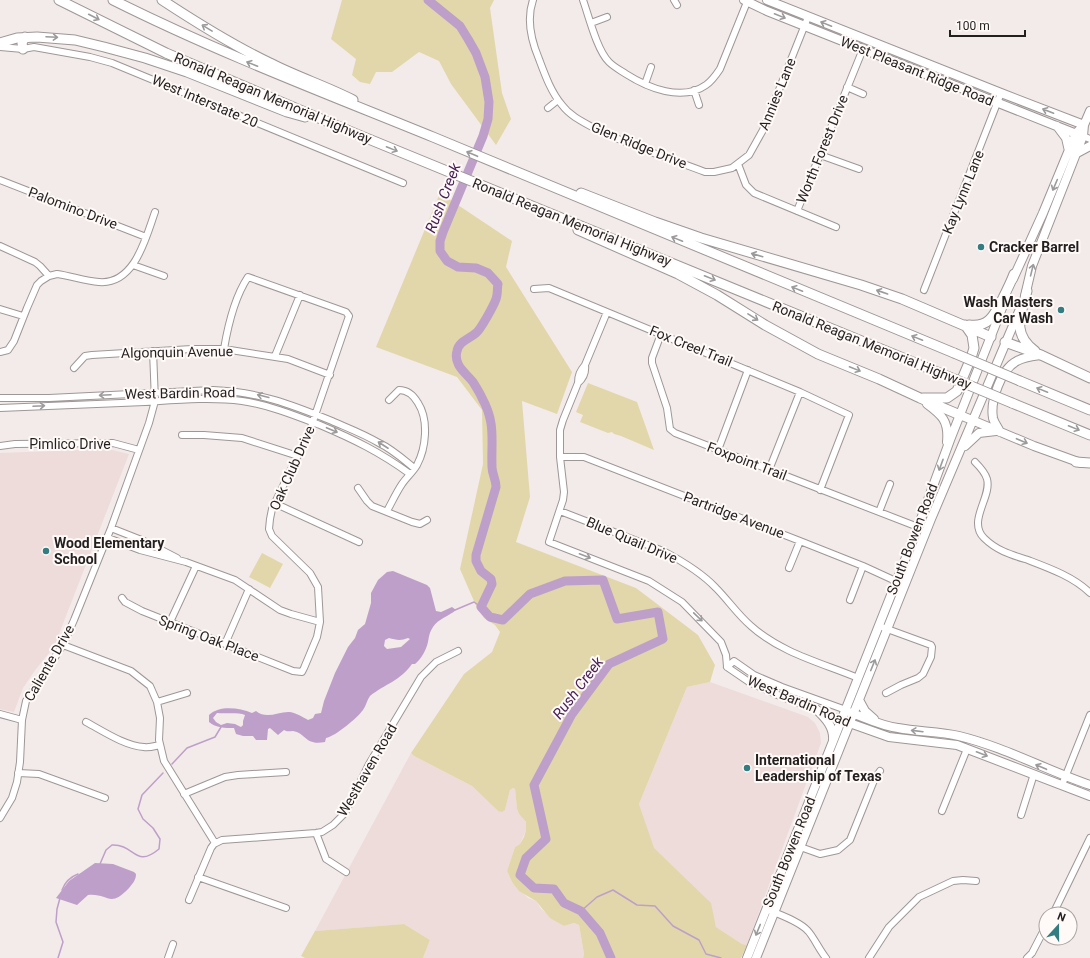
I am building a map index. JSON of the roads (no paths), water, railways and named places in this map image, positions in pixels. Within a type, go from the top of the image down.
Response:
[{"type":"highway","name":"Ronald Reagan Memorial Highway","points":[[59,0],[166,53],[354,133],[1090,435]]},
{"type":"highway","name":"Ronald Reagan Memorial Highway","points":[[113,0],[246,62],[519,173],[1090,410]]},
{"type":"highway","points":[[162,0],[271,64],[340,93],[405,126]]},
{"type":"highway","points":[[23,49],[22,43],[25,37]]},
{"type":"highway","points":[[0,43],[25,37],[76,40],[145,58],[187,72],[287,112],[354,133]]},
{"type":"highway","points":[[519,173],[592,197],[655,222],[701,238],[888,294],[992,337]]},
{"type":"highway","points":[[531,206],[592,237],[678,274],[818,354],[880,379],[960,415]]},
{"type":"highway","points":[[953,320],[974,326],[989,321],[995,314],[1014,274]]},
{"type":"highway","points":[[1027,291],[1019,325],[1021,334],[1026,343],[1041,355]]},
{"type":"highway","points":[[920,398],[947,398],[957,391],[974,348],[972,335],[965,325]]},
{"type":"highway","points":[[1005,342],[1041,355],[1090,378]]},
{"type":"highway","points":[[1076,462],[1090,463]]},
{"type":"main road","name":"West Pleasant Ridge Road","points":[[767,0],[1087,126]]},
{"type":"main road","name":"West Pleasant Ridge Road","points":[[746,1],[804,26],[1083,136]]},
{"type":"main road","name":"South Bowen Road","points":[[749,954],[770,911],[845,721],[846,710],[858,678],[918,528],[960,415],[992,337],[1014,274],[1073,152],[1083,136],[1090,111]]},
{"type":"main road","points":[[1057,126],[1066,138],[1073,152],[1090,146]]},
{"type":"main road","name":"South Bowen Road","points":[[796,846],[833,742],[845,721],[854,713],[931,518],[960,453],[1027,291],[1032,266],[1050,220],[1073,152]]},
{"type":"main road","points":[[1040,218],[1050,220]]},
{"type":"main road","points":[[992,337],[1005,342]]},
{"type":"main road","points":[[999,431],[994,419],[993,411],[997,389],[1001,379],[1009,367],[1017,361],[1041,355]]},
{"type":"main road","points":[[920,398],[938,412],[946,425],[946,451]]},
{"type":"main road","points":[[960,415],[1034,446],[1090,467]]},
{"type":"main road","points":[[960,453],[978,433],[999,431]]},
{"type":"main road","points":[[859,700],[865,711],[881,724]]},
{"type":"main road","points":[[817,710],[829,723],[832,731],[833,742]]},
{"type":"main road","name":"West Bardin Road","points":[[846,710],[881,724],[900,729],[958,735],[994,747],[1064,781],[1090,796]]},
{"type":"main road","name":"West Bardin Road","points":[[845,721],[889,737],[957,745],[1034,774],[1090,786]]},
{"type":"main road","name":"South Bowen Road","points":[[756,958],[770,911]]},
{"type":"street","name":"Glen Ridge Drive","points":[[533,0],[529,18],[535,49],[551,88],[566,110],[580,120],[614,138],[705,172],[714,172],[732,168],[738,164]]},
{"type":"street","points":[[583,0],[599,46],[608,61],[616,68],[651,87],[674,92],[694,90],[706,85],[713,79],[720,69],[746,1]]},
{"type":"street","points":[[591,23],[607,17]]},
{"type":"street","name":"Annies Lane","points":[[738,164],[749,155],[763,130],[808,17]]},
{"type":"street","name":"West Interstate 20","points":[[0,48],[23,49],[34,47],[66,52],[112,63],[403,183]]},
{"type":"street","name":"Worth Forest Drive","points":[[797,211],[863,49]]},
{"type":"street","points":[[645,84],[651,67]]},
{"type":"street","name":"Worth Forest Drive","points":[[847,88],[863,94]]},
{"type":"street","points":[[694,90],[699,105]]},
{"type":"street","name":"Kay Lynn Lane","points":[[924,290],[1001,93]]},
{"type":"street","points":[[548,108],[558,100]]},
{"type":"street","points":[[820,155],[859,169]]},
{"type":"street","points":[[738,164],[746,185],[754,193],[836,227]]},
{"type":"street","name":"Palomino Drive","points":[[0,180],[146,237]]},
{"type":"street","points":[[0,352],[8,350],[14,341],[37,284],[41,280],[57,274],[100,282],[116,278],[123,274],[133,265],[139,255],[155,212]]},
{"type":"street","points":[[0,246],[35,262],[49,276]]},
{"type":"street","points":[[133,265],[164,276]]},
{"type":"street","points":[[224,349],[228,325],[240,293],[248,277],[300,295],[275,356]]},
{"type":"street","name":"Fox Creel Trail","points":[[534,289],[549,288],[748,370],[845,412],[849,415],[820,490]]},
{"type":"street","name":"Oak Club Drive","points":[[300,295],[346,312],[349,317],[313,422],[298,456],[274,503],[270,519],[272,536],[310,573],[318,587],[320,622],[304,668],[300,673]]},
{"type":"street","points":[[0,309],[23,316]]},
{"type":"street","points":[[607,312],[585,366],[586,372],[584,377],[578,383],[561,427],[560,457],[564,492],[560,511],[549,542],[649,581],[682,602],[721,642],[726,655],[727,667]]},
{"type":"street","name":"Foxpoint Trail","points":[[661,334],[652,358],[667,408],[670,429],[675,433],[918,528]]},
{"type":"street","name":"Algonquin Avenue","points":[[74,368],[85,356],[153,351],[224,349],[288,359],[330,375]]},
{"type":"street","name":"Caliente Drive","points":[[0,818],[12,798],[18,773],[22,720],[26,701],[63,645],[108,538],[139,450],[155,401],[153,351]]},
{"type":"street","points":[[718,450],[748,370]]},
{"type":"street","name":"West Bardin Road","points":[[0,398],[49,398],[213,390],[236,391],[259,395],[284,402],[360,433],[381,443],[414,468]]},
{"type":"street","points":[[387,511],[421,454],[425,428],[424,418],[419,405],[413,396],[403,390],[396,392],[389,400]]},
{"type":"street","points":[[769,470],[800,392]]},
{"type":"street","name":"West Bardin Road","points":[[0,408],[155,401],[241,401],[265,406],[297,416],[356,440],[378,452],[410,474]]},
{"type":"street","points":[[182,435],[211,435],[242,438],[298,456]]},
{"type":"street","name":"Pimlico Drive","points":[[0,446],[15,444],[113,443],[139,450]]},
{"type":"street","name":"Partridge Avenue","points":[[560,457],[584,457],[863,566],[905,585]]},
{"type":"street","points":[[975,462],[982,469],[988,480],[987,490],[978,521],[980,532],[983,537],[1000,550],[1030,561],[1079,583],[1090,593]]},
{"type":"street","points":[[879,512],[890,484]]},
{"type":"street","points":[[358,488],[372,506],[412,522],[420,524],[427,520]]},
{"type":"street","points":[[274,503],[359,542]]},
{"type":"street","name":"Blue Quail Drive","points":[[560,511],[663,551],[679,559],[715,586],[751,627],[765,637],[786,649],[858,678]]},
{"type":"street","points":[[111,528],[144,541],[186,562],[235,580],[280,610],[320,622]]},
{"type":"street","points":[[108,538],[140,550],[186,562]]},
{"type":"street","points":[[789,568],[800,541]]},
{"type":"street","points":[[170,622],[196,566]]},
{"type":"street","points":[[850,600],[863,566]]},
{"type":"street","points":[[225,644],[249,589]]},
{"type":"street","name":"Spring Oak Place","points":[[122,598],[125,602],[142,611],[300,673]]},
{"type":"street","points":[[879,626],[931,645],[932,651],[923,674],[918,678],[886,693]]},
{"type":"street","points":[[63,645],[131,671],[150,686],[157,702],[160,718],[160,745],[164,761],[215,843],[211,848],[189,900]]},
{"type":"street","name":"Westhaven Road","points":[[215,843],[222,840],[316,833],[322,832],[334,825],[345,813],[369,764],[421,677],[436,662],[458,651]]},
{"type":"street","name":"West Bardin Road","points":[[845,721],[749,682],[727,667],[734,661],[754,675],[782,687],[846,710]]},
{"type":"street","points":[[157,702],[187,693]]},
{"type":"street","points":[[0,714],[22,720]]},
{"type":"street","points":[[1064,781],[1090,715]]},
{"type":"street","points":[[86,722],[135,746],[146,747],[160,745]]},
{"type":"street","points":[[942,812],[967,749]]},
{"type":"street","points":[[796,846],[820,854],[838,850],[850,840],[875,778],[880,770]]},
{"type":"street","points":[[184,794],[225,778],[238,775],[286,772]]},
{"type":"street","points":[[18,773],[39,774],[105,798]]},
{"type":"street","points":[[1021,815],[1034,774]]},
{"type":"street","points":[[316,833],[326,859],[346,872]]},
{"type":"street","points":[[1057,906],[1090,838]]},
{"type":"street","points":[[198,877],[286,908]]},
{"type":"street","points":[[869,958],[889,927],[919,897],[953,881],[976,881]]},
{"type":"street","points":[[770,911],[792,920],[808,931],[825,958]]},
{"type":"street","points":[[1027,958],[1032,953],[1038,941]]},
{"type":"street","points":[[168,958],[173,944]]},
{"type":"waterway","name":"Rush Creek","points":[[428,0],[460,26],[468,39],[476,53],[485,77],[489,102],[488,119],[483,136],[440,241],[440,251],[447,261],[458,267],[476,268],[488,273],[498,284],[496,299],[487,317],[476,333],[460,345],[456,356],[458,365],[473,382],[480,394],[489,416],[492,432],[492,470],[496,487],[476,555],[476,561],[481,571],[491,579],[492,584],[481,607],[490,617],[503,620],[530,594],[565,581],[603,580],[617,619],[658,612],[663,639],[609,664],[572,714],[534,785],[546,839],[526,858],[520,875],[534,888],[554,889],[564,903],[581,911],[600,933],[611,958]]},
{"type":"waterway","points":[[455,610],[474,602],[481,607]]},
{"type":"waterway","points":[[172,764],[187,748],[215,737],[221,727]]},
{"type":"waterway","points":[[100,864],[106,850],[112,845],[126,848],[135,854],[145,857],[151,855],[159,849],[160,839],[153,828],[143,819],[138,809],[142,795],[163,773]]},
{"type":"waterway","points":[[62,890],[68,880],[78,874]]},
{"type":"waterway","points":[[581,911],[597,897],[613,890],[637,905],[655,906],[673,926],[699,940],[706,954],[721,958]]},
{"type":"waterway","points":[[58,958],[63,942],[56,922],[60,898]]},
{"type":"place","name":"Cracker Barrel","points":[[981,247]]},
{"type":"place","name":"Wash Masters Car Wash","points":[[1061,310]]},
{"type":"place","name":"Wood Elementary School","points":[[46,551]]},
{"type":"place","name":"International Leadership of Texas","points":[[747,768]]}]
